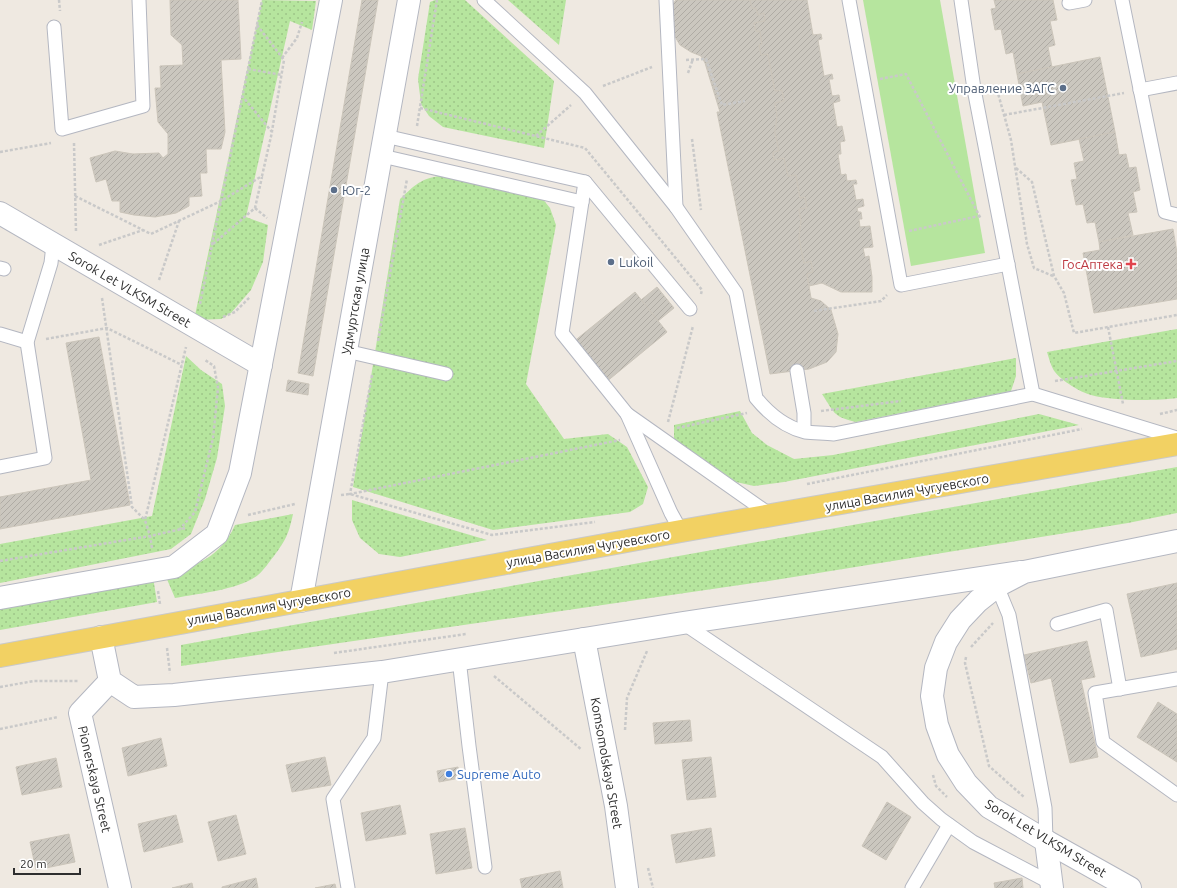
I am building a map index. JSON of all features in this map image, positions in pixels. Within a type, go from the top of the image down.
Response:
[{"type":"main road","name":"улица Василия Чугуевского","points":[[0,656],[682,531],[1177,444]]},
{"type":"street","points":[[0,598],[174,567],[217,534],[240,473],[331,0]]},
{"type":"street","name":"Удмуртская улица","points":[[301,601],[384,146],[409,0]]},
{"type":"street","name":"Sorok Let VLKSM Street","points":[[0,213],[261,365]]},
{"type":"street","points":[[101,637],[110,681],[134,697],[174,695],[382,672],[657,627],[1024,572],[1177,540]]},
{"type":"street","name":"Sorok Let VLKSM Street","points":[[1024,572],[997,586],[978,601],[960,620],[946,642],[936,668],[932,696],[937,725],[948,755],[966,783],[989,807],[1130,888]]},
{"type":"street","name":"Komsomolskaya Street","points":[[584,639],[616,806],[627,888]]},
{"type":"street","name":"Pionerskaya Street","points":[[110,681],[80,713],[120,888]]},
{"type":"street","points":[[1046,841],[1052,886]]},
{"type":"lane","points":[[54,27],[62,129],[143,106],[139,0]]},
{"type":"lane","points":[[484,0],[585,93],[676,207],[736,293],[756,398],[765,409],[778,420],[804,431],[834,434],[1033,394],[1177,438]]},
{"type":"lane","points":[[666,0],[676,207]]},
{"type":"lane","points":[[849,0],[900,285],[1008,264]]},
{"type":"lane","points":[[961,0],[974,89],[1033,394]]},
{"type":"lane","points":[[1069,3],[1085,0]]},
{"type":"lane","points":[[1122,0],[1165,212],[1177,215]]},
{"type":"lane","points":[[1140,90],[1177,83]]},
{"type":"lane","points":[[384,146],[414,143],[585,182],[690,309]]},
{"type":"lane","points":[[384,146],[410,163],[582,202]]},
{"type":"lane","points":[[585,182],[562,333],[627,414],[772,516]]},
{"type":"lane","points":[[0,467],[45,458],[27,342],[51,263],[53,245]]},
{"type":"lane","points":[[0,334],[27,342]]},
{"type":"lane","points":[[346,351],[375,359],[446,374]]},
{"type":"lane","points":[[797,371],[804,413],[804,431]]},
{"type":"lane","points":[[627,414],[671,513],[682,531]]},
{"type":"lane","points":[[997,586],[1009,615],[1045,808],[1046,841]]},
{"type":"lane","points":[[1057,624],[1106,610],[1120,689]]},
{"type":"lane","points":[[683,623],[882,757],[923,804],[949,825],[973,842],[1052,886]]},
{"type":"lane","points":[[466,658],[469,746],[485,868]]},
{"type":"lane","points":[[348,888],[333,800],[374,738],[382,672]]},
{"type":"lane","points":[[1177,679],[1095,693],[1104,742],[1177,795]]},
{"type":"lane","points":[[912,888],[949,825]]},
{"type":"path","points":[[199,312],[262,0]]},
{"type":"path","points":[[414,143],[437,0]]},
{"type":"path","points":[[282,58],[297,38],[305,15]]},
{"type":"path","points":[[213,244],[255,208],[272,132],[284,60],[257,25]]},
{"type":"path","points":[[687,76],[693,59]]},
{"type":"path","points":[[536,136],[585,93],[668,61],[706,59],[722,105],[745,101]]},
{"type":"path","points":[[248,69],[282,75]]},
{"type":"path","points":[[864,82],[906,74],[978,216],[983,222]]},
{"type":"path","points":[[996,86],[1011,140],[1027,244],[1034,268],[1054,276]]},
{"type":"path","points":[[1004,114],[1140,90]]},
{"type":"path","points":[[243,96],[272,132]]},
{"type":"path","points":[[692,135],[701,210]]},
{"type":"path","points":[[0,152],[51,143]]},
{"type":"path","points":[[74,155],[76,232]]},
{"type":"path","points":[[350,494],[410,163]]},
{"type":"path","points":[[1016,168],[1032,182],[1054,276],[1064,293],[1074,333],[1177,315]]},
{"type":"path","points":[[75,196],[151,234],[221,201],[262,176]]},
{"type":"path","points":[[255,208],[272,223]]},
{"type":"path","points":[[891,235],[978,216]]},
{"type":"path","points":[[157,285],[179,221]]},
{"type":"path","points":[[96,245],[143,230]]},
{"type":"path","points":[[0,561],[150,536],[145,520],[132,507],[102,295],[108,299]]},
{"type":"path","points":[[220,318],[235,312],[252,295]]},
{"type":"path","points":[[814,311],[836,307]]},
{"type":"path","points":[[1108,327],[1120,390]]},
{"type":"path","points":[[27,342],[106,328],[182,365]]},
{"type":"path","points":[[180,344],[192,352]]},
{"type":"path","points":[[145,520],[186,348]]},
{"type":"path","points":[[178,530],[195,512],[213,438],[218,388],[214,366],[203,359]]},
{"type":"path","points":[[1155,414],[1177,410]]},
{"type":"path","points":[[800,486],[1120,421]]},
{"type":"path","points":[[222,521],[319,499],[350,494],[492,536],[601,522]]},
{"type":"path","points":[[625,737],[628,698],[657,627]]},
{"type":"path","points":[[466,658],[610,774]]},
{"type":"path","points":[[0,729],[80,713]]},
{"type":"green space","points":[[262,0],[316,1],[312,30],[290,21],[246,217],[268,225],[263,262],[251,290],[231,313],[221,319],[194,320]]},
{"type":"green space","points":[[435,0],[465,0],[554,81],[544,148],[443,127],[429,116],[421,104],[418,79],[430,2]]},
{"type":"green space","points":[[508,0],[566,0],[559,45]]},
{"type":"green space","points":[[863,0],[940,0],[985,253],[911,266]]},
{"type":"green space","points":[[449,175],[537,192],[550,208],[556,225],[526,384],[564,439],[608,434],[627,447],[648,487],[643,504],[630,512],[493,530],[353,487],[400,199],[422,181],[433,177]]},
{"type":"green space","points":[[1177,329],[1177,398],[1146,400],[1121,399],[1087,394],[1072,386],[1055,372],[1052,368],[1047,352]]},
{"type":"green space","points":[[186,356],[201,370],[222,384],[225,406],[217,458],[205,499],[191,534],[171,549],[0,583],[0,544],[152,516]]},
{"type":"green space","points":[[1016,358],[1016,376],[1011,391],[856,422],[838,416],[822,394]]},
{"type":"green space","points":[[740,411],[752,433],[767,445],[794,459],[833,455],[1039,414],[1079,425],[784,482],[754,486],[736,482],[674,439],[674,425]]},
{"type":"green space","points":[[1177,467],[1177,513],[1128,523],[775,580],[181,666],[181,645]]},
{"type":"green space","points":[[352,500],[487,540],[400,557],[379,554],[360,538],[352,520]]},
{"type":"green space","points":[[293,514],[284,541],[258,575],[230,588],[175,598],[166,577],[198,564],[215,553],[229,536],[235,525]]},
{"type":"green space","points":[[153,577],[157,602],[0,630],[0,604]]},
{"type":"building","points":[[170,0],[238,0],[241,59],[221,60],[225,132],[221,149],[206,149],[207,173],[200,173],[202,196],[189,197],[189,206],[176,213],[155,217],[134,215],[120,212],[120,201],[112,201],[106,179],[96,182],[90,158],[115,151],[133,154],[159,153],[163,158],[168,154],[168,134],[158,122],[155,88],[161,88],[160,66],[183,65],[182,45],[171,35]]},
{"type":"building","points":[[362,0],[378,0],[313,376],[298,373]]},
{"type":"building","points":[[676,0],[750,0],[752,8],[756,8],[758,15],[764,13],[765,21],[754,23],[756,31],[760,31],[762,44],[759,45],[761,55],[768,54],[775,91],[782,90],[784,101],[775,103],[777,116],[775,132],[779,151],[773,152],[774,160],[784,158],[788,176],[796,175],[800,198],[805,197],[807,208],[799,209],[801,221],[799,238],[804,263],[811,261],[813,272],[807,274],[811,298],[821,301],[831,310],[838,334],[836,352],[827,362],[809,369],[770,374],[717,112],[720,112],[705,63],[701,56],[680,45],[674,35],[672,5]]},
{"type":"building","points":[[750,0],[807,0],[813,35],[821,34],[822,39],[818,40],[824,76],[832,74],[833,79],[829,79],[832,96],[839,95],[840,101],[833,103],[837,127],[842,126],[845,141],[840,142],[841,154],[838,154],[841,175],[846,174],[847,181],[856,180],[857,184],[853,184],[856,200],[863,199],[864,206],[857,208],[858,212],[861,212],[862,219],[859,219],[860,227],[870,226],[873,247],[863,248],[865,257],[869,256],[872,277],[872,292],[841,292],[822,283],[809,286],[807,274],[813,272],[811,261],[804,263],[799,238],[801,221],[799,209],[807,208],[805,197],[800,198],[796,175],[788,176],[784,158],[774,160],[773,152],[779,151],[775,132],[777,116],[775,103],[784,101],[782,90],[775,91],[768,54],[761,55],[759,45],[762,44],[760,31],[756,31],[754,23],[765,21],[764,13],[758,15],[756,8],[752,8]]},
{"type":"building","points":[[994,0],[1053,0],[1057,20],[1050,21],[1055,45],[1048,47],[1052,67],[1017,74],[1013,52],[1006,54],[1001,29],[995,30],[991,9],[996,8]]},
{"type":"building","name":"Управление ЗАГС","points":[[1100,57],[1115,132],[1051,145],[1042,102],[1023,106],[1017,74]]},
{"type":"building","points":[[1115,132],[1119,155],[1126,154],[1129,168],[1136,167],[1140,190],[1133,192],[1137,212],[1128,213],[1133,235],[1099,242],[1095,222],[1087,223],[1083,204],[1076,205],[1071,180],[1077,179],[1074,163],[1084,161],[1079,139]]},
{"type":"building","name":"ГосАптека","points":[[1173,229],[1177,253],[1177,299],[1094,313],[1083,253],[1100,250],[1099,242]]},
{"type":"building","points":[[657,287],[674,308],[658,321],[641,300]]},
{"type":"building","points":[[635,292],[667,332],[600,387],[567,347]]},
{"type":"building","points":[[99,337],[130,505],[0,529],[0,497],[91,480],[66,343]]},
{"type":"building","points":[[288,380],[309,384],[308,395],[286,391]]},
{"type":"building","points":[[1177,583],[1177,649],[1141,657],[1127,594]]},
{"type":"building","points":[[1087,641],[1095,677],[1081,680],[1098,757],[1070,763],[1051,678],[1031,683],[1024,655]]},
{"type":"building","points":[[1158,702],[1177,714],[1177,762],[1137,737]]},
{"type":"building","points":[[690,720],[692,741],[655,744],[653,723]]},
{"type":"building","points":[[161,738],[167,766],[128,776],[122,748]]},
{"type":"building","points":[[325,757],[331,785],[292,792],[286,765]]},
{"type":"building","points":[[711,757],[716,797],[687,800],[682,760]]},
{"type":"building","points":[[56,758],[62,787],[22,795],[16,767]]},
{"type":"building","name":"Supreme Auto","points":[[458,767],[460,778],[439,782],[437,771]]},
{"type":"building","points":[[887,802],[911,817],[886,860],[862,846]]},
{"type":"building","points":[[400,805],[406,834],[366,841],[361,813]]},
{"type":"building","points":[[176,815],[183,842],[144,852],[138,824]]},
{"type":"building","points":[[236,815],[246,854],[218,861],[208,822]]},
{"type":"building","points":[[465,828],[472,868],[436,874],[430,834]]},
{"type":"building","points":[[711,828],[715,856],[676,863],[671,835]]},
{"type":"building","points":[[69,834],[75,862],[36,870],[30,842]]},
{"type":"building","points":[[560,871],[563,888],[522,888],[520,879]]},
{"type":"building","points":[[256,878],[258,888],[222,888],[222,887]]},
{"type":"building","points":[[1022,878],[1023,888],[995,888],[994,883]]},
{"type":"building","points":[[192,883],[193,888],[172,888]]},
{"type":"building","points":[[335,884],[336,888],[315,888]]},
{"type":"place","name":"Управление ЗАГС","points":[[1063,88]]},
{"type":"place","name":"Юг-2","points":[[334,190]]},
{"type":"place","name":"Lukoil","points":[[611,262]]},
{"type":"place","name":"ГосАптека","points":[[1131,264]]},
{"type":"place","name":"Supreme Auto","points":[[449,774]]}]
